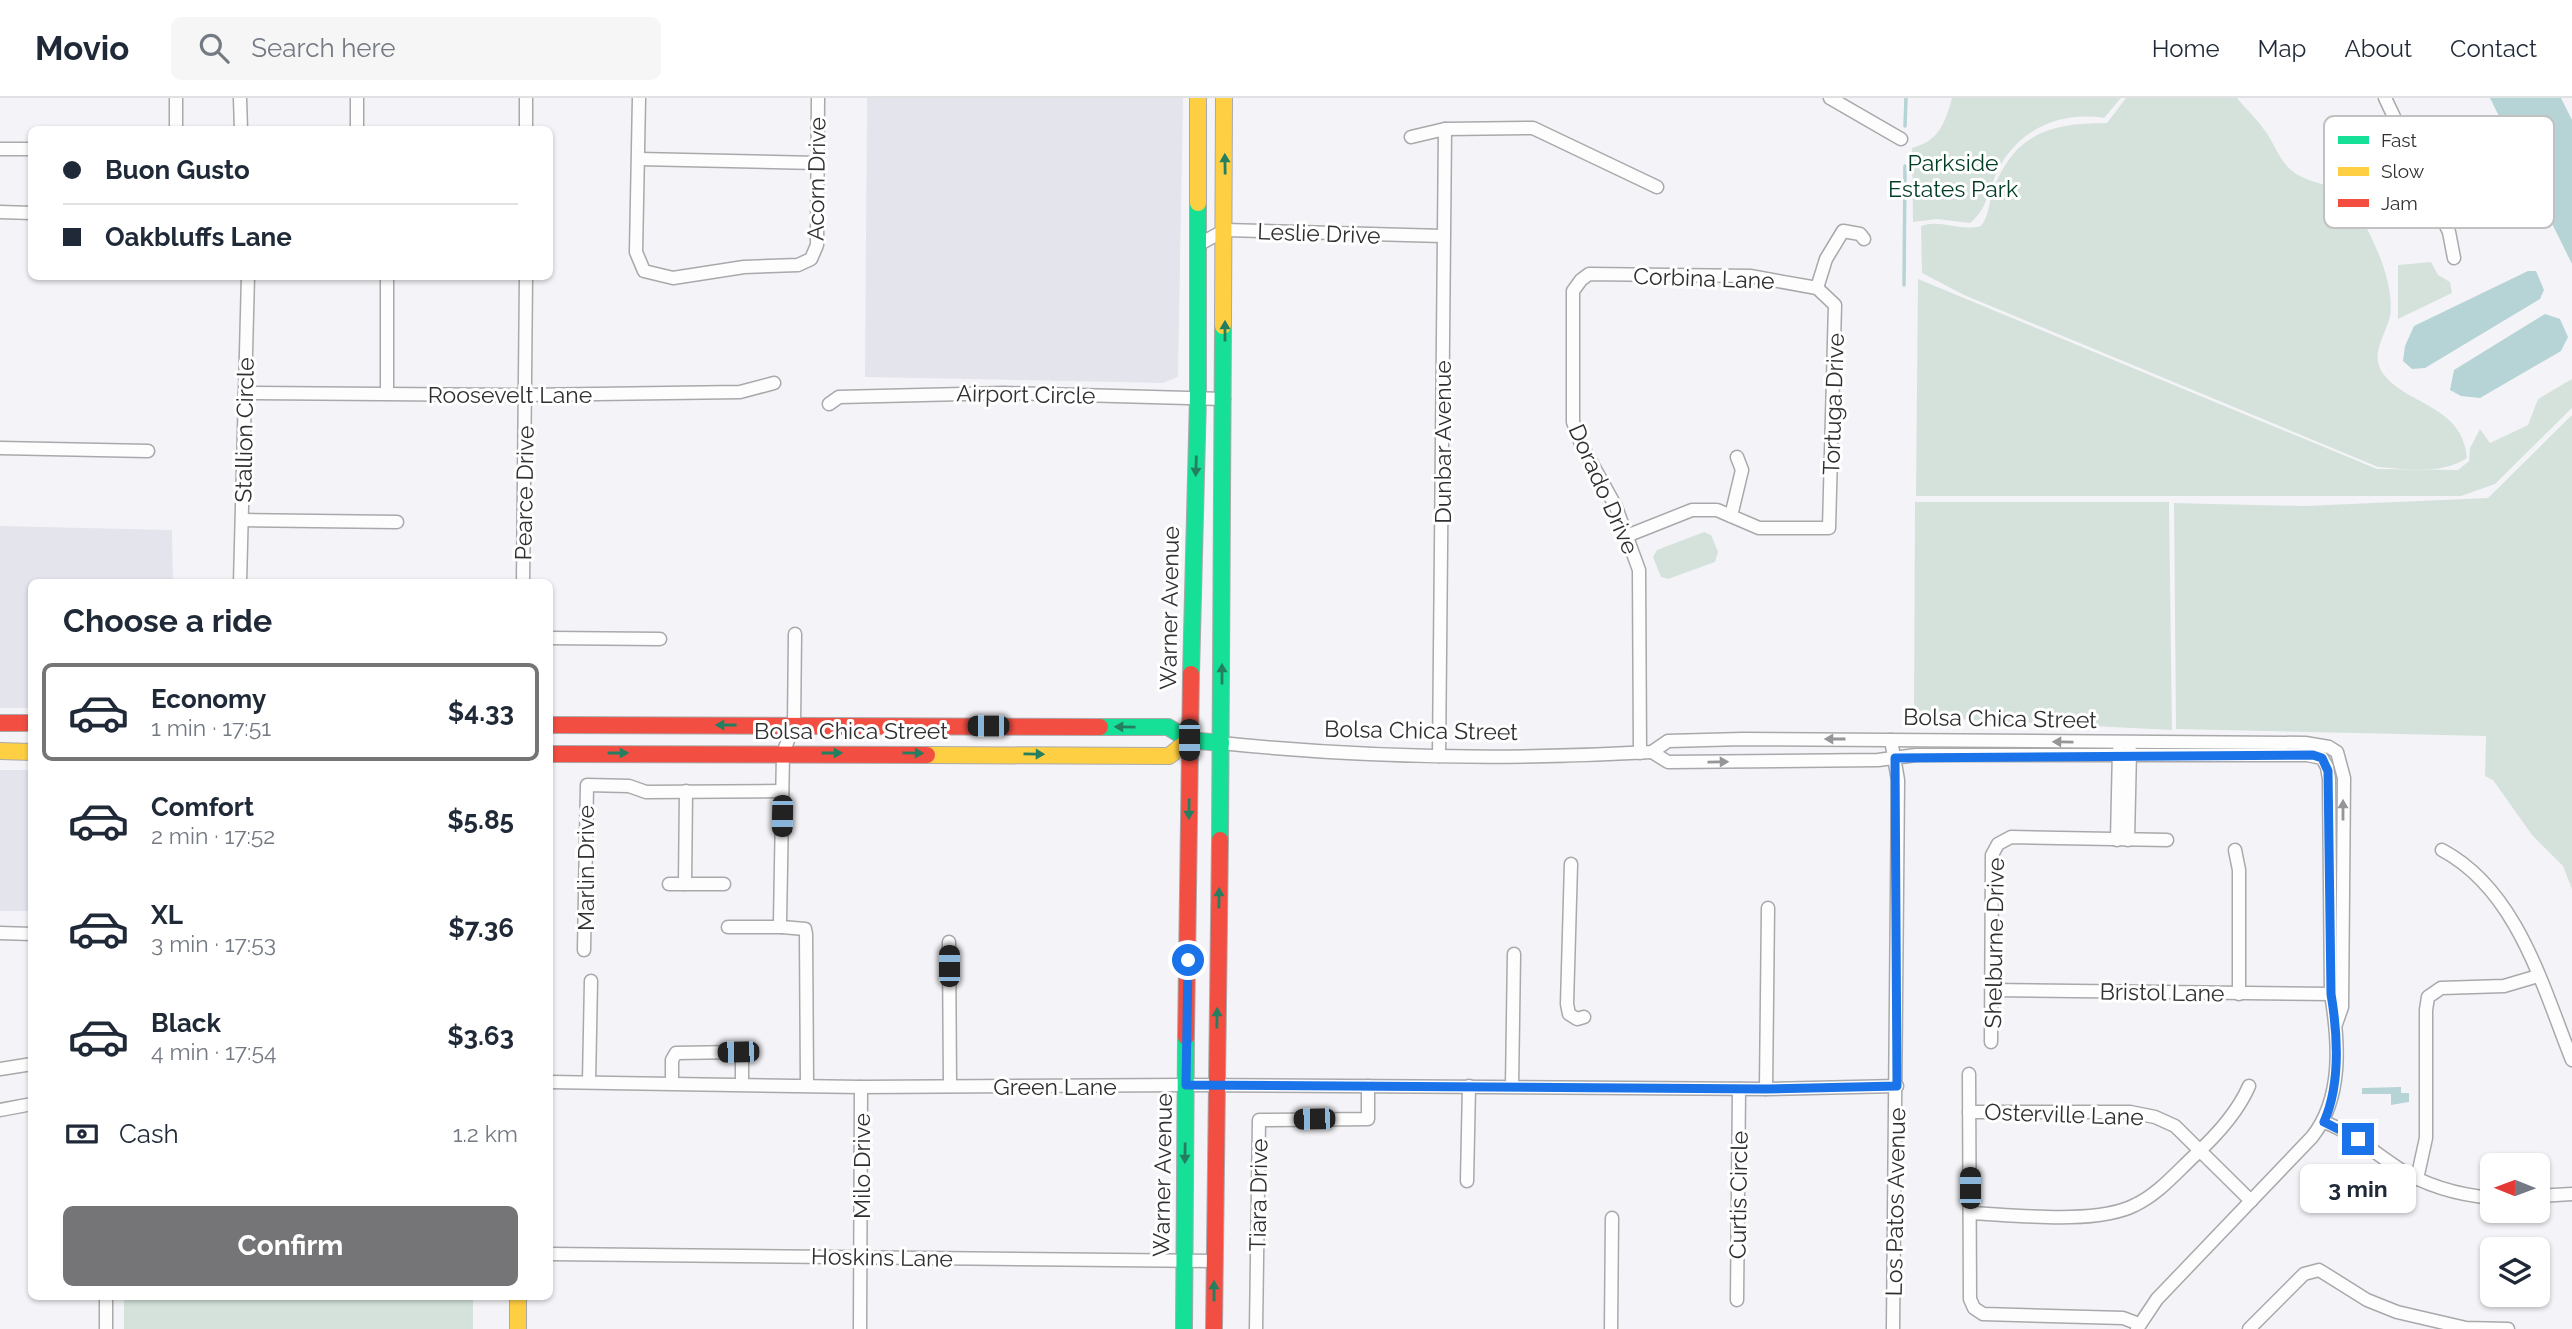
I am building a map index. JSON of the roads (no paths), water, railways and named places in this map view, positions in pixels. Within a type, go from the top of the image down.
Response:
[{"type":"main road","name":"Warner Avenue","points":[[1184,1329],[1189,740],[1198,397],[1198,98]]},
{"type":"main road","points":[[1214,1329],[1222,743],[1226,230],[1224,98]]},
{"type":"main road","points":[[0,723],[28,723]]},
{"type":"main road","name":"Bolsa Chica Street","points":[[553,725],[1168,727],[1189,740],[1222,743]]},
{"type":"main road","points":[[944,753],[945,726]]},
{"type":"main road","name":"Bolsa Chica Street","points":[[553,754],[944,753],[1170,756],[1189,740]]},
{"type":"main road","points":[[0,751],[28,752]]},
{"type":"main road","points":[[518,1300],[518,1329]]},
{"type":"street","points":[[176,98],[176,126]]},
{"type":"street","points":[[240,98],[241,126]]},
{"type":"street","points":[[357,98],[357,126]]},
{"type":"street","points":[[526,98],[526,126]]},
{"type":"street","points":[[639,98],[639,159],[817,163]]},
{"type":"street","name":"Acorn Drive","points":[[639,159],[636,251],[644,271],[673,278],[744,267],[798,265],[811,258],[817,246],[818,98]]},
{"type":"street","points":[[1830,98],[1901,139]]},
{"type":"street","points":[[2385,98],[2394,116]]},
{"type":"street","points":[[1410,137],[1445,128],[1533,128],[1657,187]]},
{"type":"street","name":"Dunbar Avenue","points":[[1439,755],[1445,128]]},
{"type":"street","points":[[0,149],[28,149]]},
{"type":"street","points":[[0,212],[28,213]]},
{"type":"street","points":[[2447,228],[2454,258]]},
{"type":"street","name":"Leslie Drive","points":[[1198,245],[1226,230],[1444,236]]},
{"type":"street","points":[[1817,288],[1826,260],[1843,231],[1860,234],[1864,239]]},
{"type":"street","name":"Corbina Lane","points":[[1590,274],[1750,276],[1817,288]]},
{"type":"street","name":"Dorado Drive","points":[[1590,274],[1577,285],[1572,298],[1573,422],[1581,444],[1629,535],[1639,570],[1646,753]]},
{"type":"street","name":"Stallion Circle","points":[[240,579],[248,280]]},
{"type":"street","points":[[387,280],[387,393]]},
{"type":"street","name":"Pearce Drive","points":[[523,579],[526,280]]},
{"type":"street","name":"Tortuga Drive","points":[[1731,516],[1759,528],[1829,528],[1835,305],[1817,288]]},
{"type":"street","name":"Roosevelt Lane","points":[[245,393],[525,395],[740,392],[774,383]]},
{"type":"street","name":"Airport Circle","points":[[830,404],[839,397],[921,394],[1224,399]]},
{"type":"street","points":[[0,448],[148,451]]},
{"type":"street","points":[[1629,535],[1692,510],[1717,510],[1731,516],[1742,470],[1737,457]]},
{"type":"street","points":[[242,520],[397,522]]},
{"type":"street","points":[[782,927],[783,753],[794,725],[795,634]]},
{"type":"street","points":[[553,638],[660,639]]},
{"type":"street","name":"Bolsa Chica Street","points":[[1646,753],[1668,741],[1891,740],[2313,755],[2322,758],[2327,766],[2329,779],[2331,994]]},
{"type":"street","name":"Los Patos Avenue","points":[[1891,740],[1895,758],[1897,1086],[1894,1329]]},
{"type":"street","name":"Bolsa Chica Street","points":[[1222,743],[1290,750],[1439,755],[1646,753],[1668,762],[1895,758],[2305,743],[2329,747],[2337,752],[2342,764],[2342,1007],[2336,1024]]},
{"type":"street","points":[[2125,749],[2122,840],[2167,840]]},
{"type":"street","name":"Marlin Drive","points":[[584,950],[585,787],[629,786],[646,792],[685,791]]},
{"type":"street","points":[[685,884],[685,791],[782,791]]},
{"type":"street","name":"Shelburne Drive","points":[[1991,1042],[1992,855],[1998,844],[2011,837],[2122,840]]},
{"type":"street","points":[[2235,850],[2239,870],[2239,994]]},
{"type":"street","points":[[2441,850],[2473,869],[2499,902],[2522,940],[2572,1060]]},
{"type":"street","points":[[1571,864],[1567,1004],[1569,1014],[1577,1018],[1584,1017]]},
{"type":"street","points":[[669,884],[724,884]]},
{"type":"street","points":[[1766,1089],[1768,908]]},
{"type":"street","points":[[728,927],[800,928],[806,934],[807,1084]]},
{"type":"street","points":[[0,933],[28,934]]},
{"type":"street","points":[[949,942],[950,1086]]},
{"type":"street","points":[[1512,1086],[1514,954]]},
{"type":"street","points":[[2417,1179],[2426,1138],[2428,997],[2441,988],[2504,986],[2538,976]]},
{"type":"street","points":[[589,1082],[591,981]]},
{"type":"street","name":"Bristol Lane","points":[[1992,990],[2331,994]]},
{"type":"street","points":[[1969,1074],[1969,1299],[1974,1308],[1983,1314],[2062,1323],[2123,1318],[2138,1327],[2157,1299],[2324,1122],[2335,1080],[2336,1024],[2331,994]]},
{"type":"street","points":[[672,1083],[673,1057],[676,1053],[738,1052],[742,1055],[742,1083]]},
{"type":"street","points":[[0,1069],[28,1065]]},
{"type":"street","name":"Green Lane","points":[[553,1082],[807,1084],[861,1087],[1186,1085],[1766,1089],[1897,1086]]},
{"type":"street","name":"Tiara Drive","points":[[1256,1329],[1259,1120],[1368,1119],[1368,1086]]},
{"type":"street","points":[[1467,1181],[1469,1086]]},
{"type":"street","points":[[1970,1213],[2092,1216],[2116,1213],[2158,1190],[2201,1150],[2240,1106],[2249,1086]]},
{"type":"street","name":"Milo Drive","points":[[860,1329],[861,1087]]},
{"type":"street","name":"Curtis Circle","points":[[1737,1300],[1739,1089]]},
{"type":"street","points":[[0,1110],[28,1105]]},
{"type":"street","name":"Osterville Lane","points":[[1969,1112],[2143,1114],[2175,1126],[2251,1201]]},
{"type":"street","points":[[2324,1122],[2349,1133],[2417,1179],[2448,1190],[2480,1196]]},
{"type":"street","points":[[2550,1195],[2572,1194]]},
{"type":"street","points":[[1611,1329],[1612,1218]]},
{"type":"street","name":"Hoskins Lane","points":[[553,1254],[1214,1261]]},
{"type":"street","points":[[2249,1329],[2304,1274],[2319,1270],[2367,1300],[2420,1324],[2508,1329]]},
{"type":"street","points":[[106,1300],[106,1329]]},
{"type":"water","points":[[2490,98],[2561,98],[2572,120],[2572,264],[2554,228],[2554,116],[2499,116]]},
{"type":"water","points":[[2528,271],[2536,271],[2544,290],[2540,299],[2425,368],[2412,369],[2403,361],[2405,346],[2414,326]]},
{"type":"water","points":[[2545,314],[2560,319],[2568,337],[2561,351],[2480,398],[2461,396],[2450,390],[2454,370]]},
{"type":"water","points":[[2401,1087],[2401,1093],[2409,1093],[2409,1102],[2391,1105],[2391,1094],[2362,1094],[2362,1088]]},
{"type":"waterway","points":[[1905,126],[1906,98]]},
{"type":"waterway","points":[[1904,285],[1905,166]]},
{"type":"park label","name":"Parkside Estates Park","points":[[1953,175]]}]
